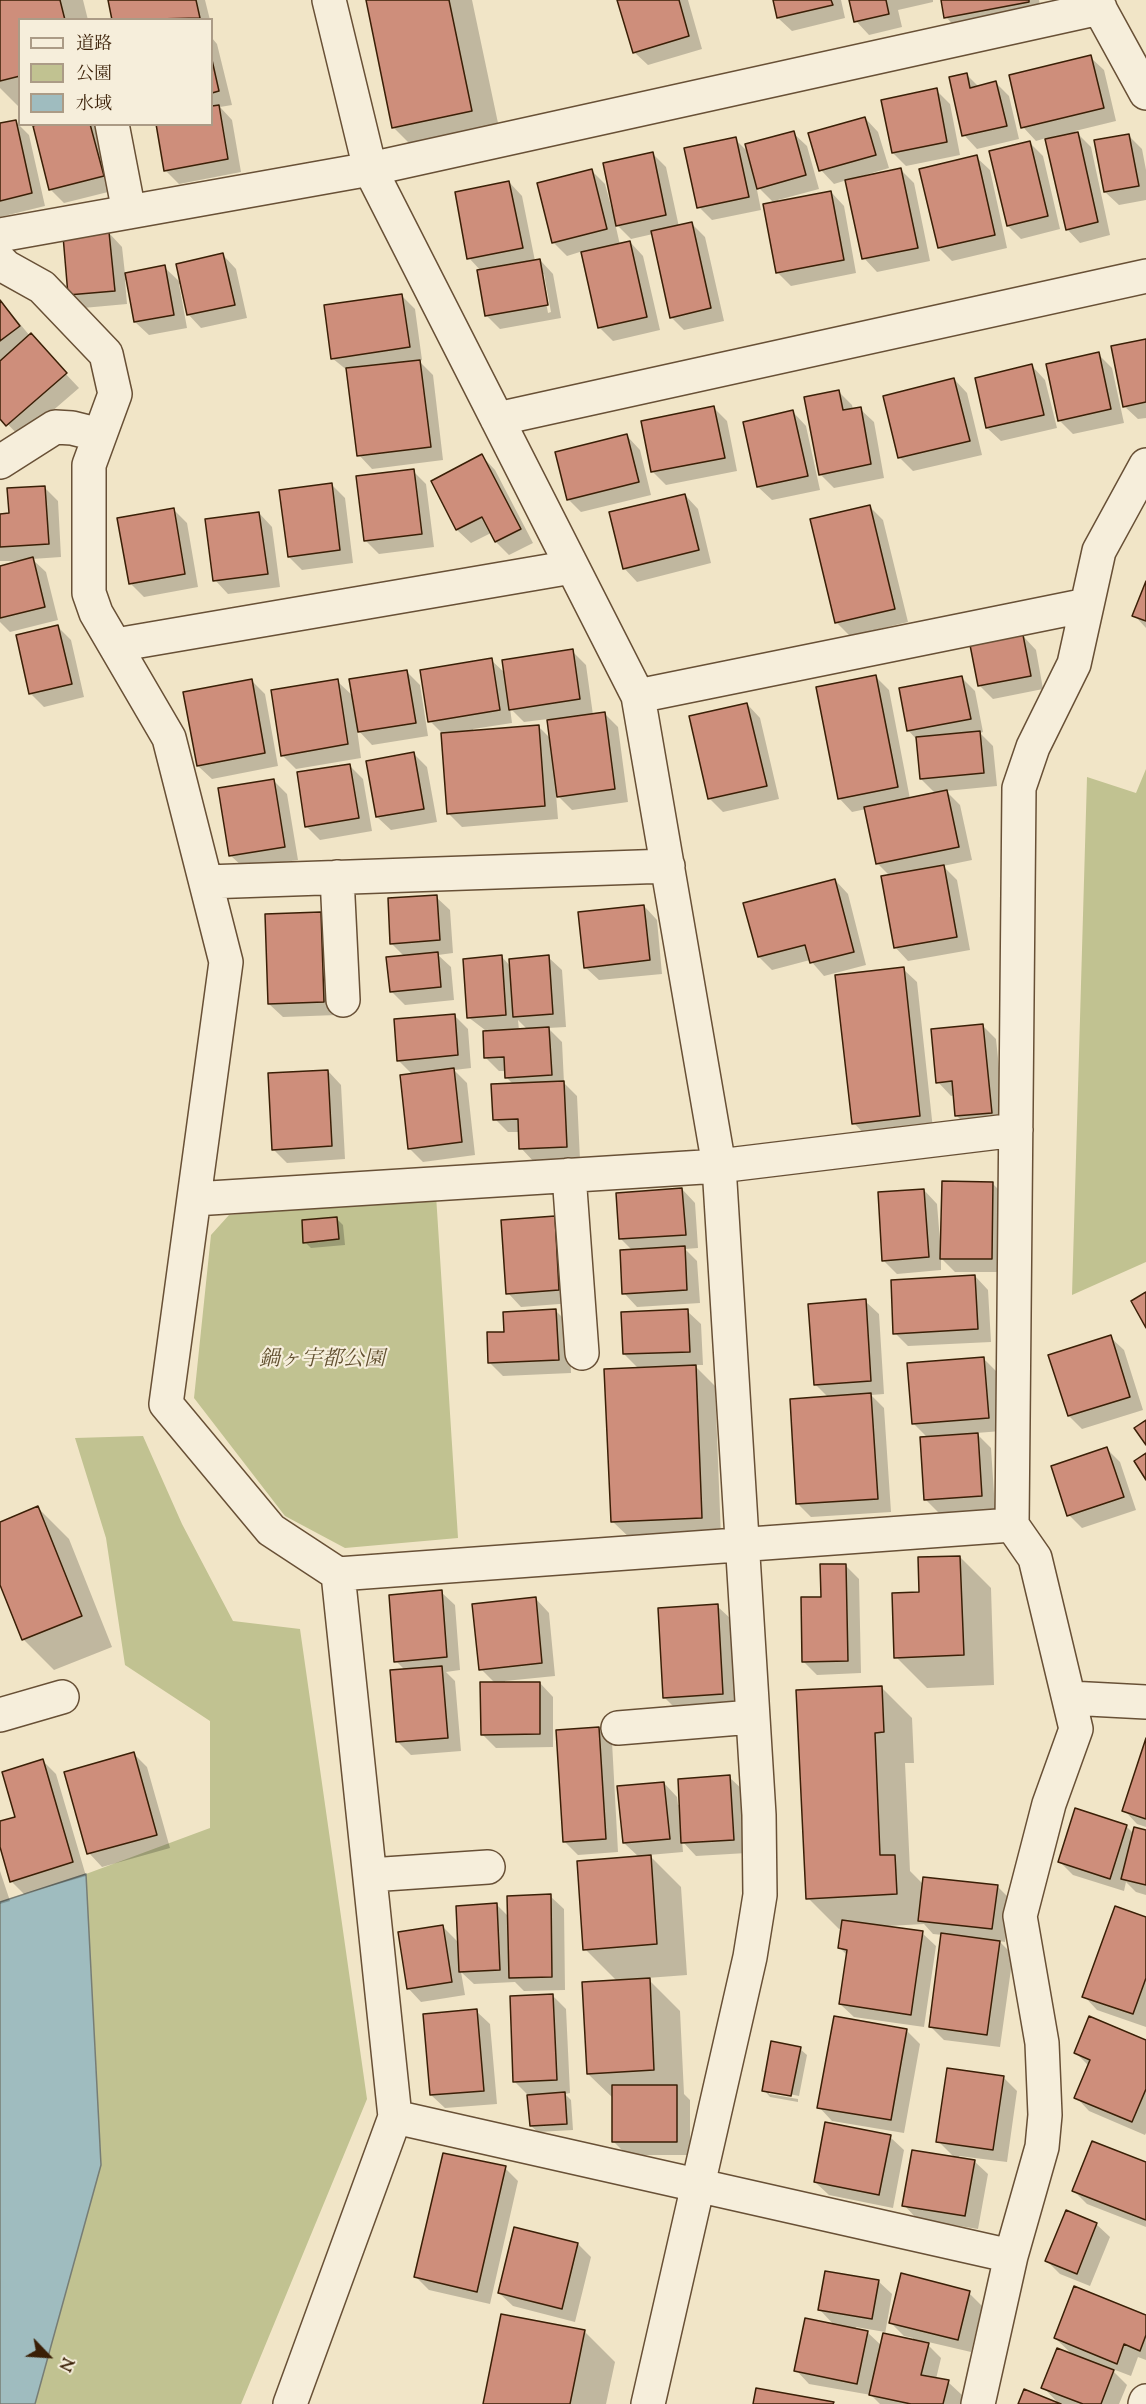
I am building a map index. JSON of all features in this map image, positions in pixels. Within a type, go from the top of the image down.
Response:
[{"type":"street","points":[[329,0],[370,169],[639,696],[719,1166],[759,1815],[760,1895],[750,1957],[648,2404]]},
{"type":"street","points":[[0,234],[370,169],[1098,4],[1146,93]]},
{"type":"street","points":[[112,126],[129,212]]},
{"type":"street","points":[[0,261],[6,267],[42,287],[106,354],[115,394],[89,465],[89,593],[96,613],[170,738],[226,962],[166,1404],[271,1530],[338,1574],[1012,1525]]},
{"type":"street","points":[[497,419],[1146,276]]},
{"type":"street","points":[[0,462],[55,427],[72,428],[100,435]]},
{"type":"street","points":[[978,2404],[1011,2256],[1042,2147],[1045,2115],[1042,2043],[1020,1916],[1049,1804],[1076,1729],[1035,1558],[1012,1525],[1019,788],[1033,747],[1074,664],[1099,550],[1146,465]]},
{"type":"street","points":[[116,645],[572,567]]},
{"type":"street","points":[[639,696],[1087,605]]},
{"type":"street","points":[[206,882],[668,866]]},
{"type":"street","points":[[337,877],[344,1000]]},
{"type":"street","points":[[194,1199],[719,1166],[1016,1130]]},
{"type":"street","points":[[569,1175],[582,1353]]},
{"type":"street","points":[[290,2404],[395,2117],[338,1574]]},
{"type":"street","points":[[0,1715],[62,1697]]},
{"type":"street","points":[[1069,1698],[1146,1702]]},
{"type":"street","points":[[618,1728],[752,1718]]},
{"type":"street","points":[[370,1875],[488,1867]]},
{"type":"street","points":[[395,2117],[1011,2256]]},
{"type":"green space","points":[[1146,769],[1146,1262],[1072,1295],[1087,777],[1136,793]]},
{"type":"green space","name":"鍋ヶ宇都公園","points":[[436,1195],[458,1538],[345,1548],[285,1516],[194,1398],[211,1235],[229,1215]]},
{"type":"green space","points":[[143,1436],[182,1524],[233,1621],[300,1629],[367,2099],[241,2404],[35,2404],[101,2165],[86,1874],[210,1828],[210,1721],[125,1665],[106,1538],[75,1438]]},
{"type":"water","points":[[86,1874],[101,2165],[35,2404],[0,2404],[0,1902]]},
{"type":"building","points":[[0,0],[60,0],[64,18],[18,18],[18,76],[0,81]]},
{"type":"building","points":[[108,0],[196,0],[200,18],[112,18]]},
{"type":"building","points":[[366,0],[449,0],[472,111],[392,128]]},
{"type":"building","points":[[617,0],[679,0],[689,36],[633,53]]},
{"type":"building","points":[[773,0],[831,0],[833,5],[777,18]]},
{"type":"building","points":[[849,0],[886,0],[889,14],[854,22]]},
{"type":"building","points":[[941,0],[1029,0],[1029,2],[944,18]]},
{"type":"building","points":[[1091,55],[1104,108],[1021,128],[1009,75]]},
{"type":"building","points":[[213,64],[219,91],[213,93]]},
{"type":"building","points":[[967,73],[970,88],[996,81],[1007,126],[962,136],[949,77]]},
{"type":"building","points":[[937,88],[947,142],[892,153],[881,100]]},
{"type":"building","points":[[219,105],[228,159],[164,171],[156,126],[213,126],[213,106]]},
{"type":"building","points":[[865,117],[876,155],[819,171],[808,133]]},
{"type":"building","points":[[16,120],[32,193],[0,201],[0,123]]},
{"type":"building","points":[[33,126],[91,126],[104,176],[49,190]]},
{"type":"building","points":[[794,131],[806,175],[757,189],[745,144]]},
{"type":"building","points":[[1078,132],[1098,222],[1066,230],[1045,139]]},
{"type":"building","points":[[1129,134],[1139,186],[1104,192],[1094,140]]},
{"type":"building","points":[[736,137],[749,197],[697,208],[684,148]]},
{"type":"building","points":[[1030,141],[1048,216],[1007,226],[989,151]]},
{"type":"building","points":[[653,152],[666,215],[616,226],[603,163]]},
{"type":"building","points":[[977,155],[995,235],[938,248],[919,169]]},
{"type":"building","points":[[901,168],[918,248],[862,259],[845,180]]},
{"type":"building","points":[[592,169],[607,229],[552,243],[537,183]]},
{"type":"building","points":[[509,181],[523,248],[467,259],[455,192]]},
{"type":"building","points":[[831,191],[844,260],[776,273],[763,204]]},
{"type":"building","points":[[692,222],[711,308],[670,318],[651,231]]},
{"type":"building","points":[[109,232],[115,291],[68,295],[63,236]]},
{"type":"building","points":[[630,241],[647,317],[598,328],[581,252]]},
{"type":"building","points":[[223,253],[235,305],[187,315],[176,264]]},
{"type":"building","points":[[540,259],[548,305],[485,316],[477,270]]},
{"type":"building","points":[[165,265],[174,315],[134,322],[125,273]]},
{"type":"building","points":[[402,294],[410,347],[331,359],[324,305]]},
{"type":"building","points":[[0,300],[20,326],[0,341]]},
{"type":"building","points":[[31,333],[67,373],[6,426],[0,419],[0,361]]},
{"type":"building","points":[[1146,339],[1146,402],[1123,407],[1111,346]]},
{"type":"building","points":[[1099,352],[1111,409],[1058,421],[1046,364]]},
{"type":"building","points":[[420,360],[431,447],[357,456],[346,368]]},
{"type":"building","points":[[1032,364],[1044,415],[986,428],[975,378]]},
{"type":"building","points":[[954,378],[970,441],[898,458],[883,396]]},
{"type":"building","points":[[839,390],[843,410],[861,407],[871,464],[819,475],[804,397]]},
{"type":"building","points":[[714,406],[725,458],[651,472],[641,421]]},
{"type":"building","points":[[793,410],[808,476],[757,487],[743,422]]},
{"type":"building","points":[[627,434],[639,482],[567,500],[555,452]]},
{"type":"building","points":[[482,454],[521,529],[495,542],[482,517],[456,530],[431,481]]},
{"type":"building","points":[[414,469],[422,534],[364,541],[356,476]]},
{"type":"building","points":[[332,483],[340,550],[288,557],[279,490]]},
{"type":"building","points":[[45,486],[49,544],[0,547],[0,514],[9,513],[7,488]]},
{"type":"building","points":[[685,494],[699,550],[623,569],[609,512]]},
{"type":"building","points":[[870,505],[895,609],[835,623],[810,519]]},
{"type":"building","points":[[174,508],[185,574],[129,584],[117,518]]},
{"type":"building","points":[[259,512],[268,574],[213,581],[205,519]]},
{"type":"building","points":[[33,557],[45,607],[0,618],[0,566]]},
{"type":"building","points":[[1146,581],[1146,621],[1132,616]]},
{"type":"building","points":[[58,625],[72,684],[29,694],[16,635]]},
{"type":"building","points":[[1023,635],[1031,676],[978,686],[970,645]]},
{"type":"building","points":[[573,649],[580,699],[509,710],[502,660]]},
{"type":"building","points":[[492,658],[500,710],[428,722],[420,670]]},
{"type":"building","points":[[407,670],[416,723],[358,732],[349,679]]},
{"type":"building","points":[[876,675],[898,787],[838,799],[816,687]]},
{"type":"building","points":[[962,676],[971,719],[907,731],[899,688]]},
{"type":"building","points":[[252,679],[265,753],[197,766],[183,692]]},
{"type":"building","points":[[338,679],[348,744],[281,756],[271,690]]},
{"type":"building","points":[[747,703],[767,786],[708,799],[689,716]]},
{"type":"building","points":[[605,712],[615,789],[557,797],[547,720]]},
{"type":"building","points":[[539,725],[545,806],[447,814],[441,733]]},
{"type":"building","points":[[980,731],[984,773],[920,779],[916,737]]},
{"type":"building","points":[[414,752],[424,809],[376,817],[366,761]]},
{"type":"building","points":[[350,764],[359,818],[305,827],[297,772]]},
{"type":"building","points":[[274,779],[285,847],[229,856],[218,788]]},
{"type":"building","points":[[947,790],[959,847],[876,864],[864,807]]},
{"type":"building","points":[[944,865],[957,937],[894,948],[881,876]]},
{"type":"building","points":[[835,879],[854,952],[810,963],[805,945],[758,957],[743,903]]},
{"type":"building","points":[[437,895],[440,940],[390,944],[388,898]]},
{"type":"building","points":[[644,905],[650,960],[584,968],[578,912]]},
{"type":"building","points":[[321,912],[324,1002],[268,1004],[265,914]]},
{"type":"building","points":[[438,952],[441,987],[390,992],[386,957]]},
{"type":"building","points":[[502,955],[506,1015],[467,1018],[463,959]]},
{"type":"building","points":[[549,955],[553,1014],[513,1017],[509,959]]},
{"type":"building","points":[[904,967],[920,1116],[852,1124],[835,975]]},
{"type":"building","points":[[455,1014],[458,1055],[397,1061],[394,1019]]},
{"type":"building","points":[[983,1024],[992,1113],[955,1116],[952,1081],[936,1083],[931,1029]]},
{"type":"building","points":[[549,1027],[552,1075],[505,1078],[504,1057],[484,1058],[483,1031]]},
{"type":"building","points":[[454,1068],[462,1142],[408,1149],[400,1075]]},
{"type":"building","points":[[328,1070],[332,1146],[272,1150],[268,1073]]},
{"type":"building","points":[[564,1081],[567,1147],[519,1149],[518,1119],[493,1120],[491,1084]]},
{"type":"building","points":[[942,1181],[993,1182],[992,1259],[940,1259]]},
{"type":"building","points":[[682,1188],[686,1235],[619,1239],[616,1193]]},
{"type":"building","points":[[924,1189],[929,1257],[882,1261],[878,1192]]},
{"type":"building","points":[[555,1216],[559,1290],[506,1294],[501,1220]]},
{"type":"building","points":[[337,1217],[339,1239],[303,1243],[302,1220]]},
{"type":"building","points":[[685,1246],[687,1290],[622,1294],[620,1250]]},
{"type":"building","points":[[975,1275],[978,1329],[893,1334],[891,1280]]},
{"type":"building","points":[[1146,1292],[1146,1328],[1131,1301]]},
{"type":"building","points":[[866,1299],[871,1381],[814,1385],[808,1304]]},
{"type":"building","points":[[556,1309],[559,1360],[488,1363],[487,1332],[504,1332],[503,1312]]},
{"type":"building","points":[[688,1309],[690,1352],[623,1354],[621,1312]]},
{"type":"building","points":[[1111,1335],[1130,1397],[1068,1416],[1048,1355]]},
{"type":"building","points":[[984,1357],[989,1418],[912,1424],[907,1363]]},
{"type":"building","points":[[696,1365],[702,1518],[611,1522],[604,1369]]},
{"type":"building","points":[[871,1393],[878,1499],[796,1504],[790,1399]]},
{"type":"building","points":[[1146,1420],[1146,1445],[1134,1428]]},
{"type":"building","points":[[978,1433],[982,1496],[924,1500],[920,1437]]},
{"type":"building","points":[[1107,1447],[1124,1497],[1067,1516],[1051,1466]]},
{"type":"building","points":[[1146,1453],[1146,1480],[1134,1461]]},
{"type":"building","points":[[38,1506],[82,1616],[22,1640],[0,1585],[0,1522]]},
{"type":"building","points":[[960,1556],[964,1655],[894,1658],[892,1593],[919,1592],[918,1557]]},
{"type":"building","points":[[820,1564],[846,1564],[848,1661],[802,1662],[801,1597],[821,1597]]},
{"type":"building","points":[[442,1590],[447,1657],[394,1662],[389,1595]]},
{"type":"building","points":[[536,1597],[542,1663],[479,1670],[472,1604]]},
{"type":"building","points":[[718,1604],[723,1694],[663,1698],[658,1608]]},
{"type":"building","points":[[442,1666],[448,1738],[396,1742],[390,1670]]},
{"type":"building","points":[[480,1682],[540,1682],[540,1734],[481,1735]]},
{"type":"building","points":[[882,1686],[884,1732],[875,1733],[880,1855],[895,1855],[897,1894],[806,1899],[796,1690]]},
{"type":"building","points":[[599,1727],[606,1839],[563,1842],[556,1730]]},
{"type":"building","points":[[1146,1738],[1146,1819],[1122,1811]]},
{"type":"building","points":[[134,1752],[157,1835],[87,1854],[64,1772]]},
{"type":"building","points":[[43,1759],[73,1862],[10,1882],[0,1847],[0,1821],[15,1817],[2,1772]]},
{"type":"building","points":[[730,1775],[734,1840],[681,1843],[678,1779]]},
{"type":"building","points":[[664,1782],[670,1839],[623,1843],[617,1786]]},
{"type":"building","points":[[1075,1808],[1127,1825],[1110,1879],[1058,1862]]},
{"type":"building","points":[[1134,1827],[1146,1830],[1146,1885],[1121,1879]]},
{"type":"building","points":[[651,1855],[657,1944],[583,1950],[577,1861]]},
{"type":"building","points":[[923,1877],[998,1885],[992,1929],[918,1921]]},
{"type":"building","points":[[551,1894],[552,1977],[509,1978],[507,1896]]},
{"type":"building","points":[[497,1903],[500,1970],[459,1972],[456,1906]]},
{"type":"building","points":[[1115,1906],[1146,1917],[1146,1978],[1133,2014],[1082,1997]]},
{"type":"building","points":[[842,1920],[923,1931],[911,2015],[839,2004],[847,1950],[838,1948]]},
{"type":"building","points":[[443,1925],[452,1982],[407,1989],[398,1932]]},
{"type":"building","points":[[941,1933],[1000,1941],[987,2035],[929,2027]]},
{"type":"building","points":[[650,1978],[654,2070],[587,2074],[582,1982]]},
{"type":"building","points":[[553,1994],[557,2080],[513,2082],[510,1996]]},
{"type":"building","points":[[477,2009],[484,2091],[430,2095],[423,2014]]},
{"type":"building","points":[[834,2016],[907,2029],[891,2120],[817,2108]]},
{"type":"building","points":[[1089,2016],[1146,2040],[1146,2089],[1132,2122],[1074,2098],[1090,2060],[1074,2053]]},
{"type":"building","points":[[771,2041],[801,2047],[791,2096],[762,2091]]},
{"type":"building","points":[[947,2068],[1004,2076],[993,2150],[936,2142]]},
{"type":"building","points":[[612,2085],[677,2085],[677,2142],[612,2142]]},
{"type":"building","points":[[565,2092],[567,2124],[530,2126],[527,2095]]},
{"type":"building","points":[[825,2122],[891,2135],[879,2195],[814,2182]]},
{"type":"building","points":[[1092,2141],[1146,2162],[1146,2220],[1072,2191]]},
{"type":"building","points":[[912,2150],[975,2160],[965,2216],[902,2206]]},
{"type":"building","points":[[443,2153],[506,2166],[477,2292],[414,2277]]},
{"type":"building","points":[[1066,2210],[1097,2223],[1077,2274],[1045,2261]]},
{"type":"building","points":[[514,2227],[578,2243],[562,2309],[498,2293]]},
{"type":"building","points":[[825,2271],[879,2280],[872,2319],[818,2310]]},
{"type":"building","points":[[901,2273],[970,2291],[958,2340],[889,2323]]},
{"type":"building","points":[[1074,2286],[1146,2315],[1146,2335],[1140,2351],[1124,2344],[1117,2364],[1054,2338]]},
{"type":"building","points":[[501,2314],[585,2330],[570,2404],[483,2404]]},
{"type":"building","points":[[805,2318],[868,2331],[857,2384],[794,2371]]},
{"type":"building","points":[[883,2333],[929,2343],[921,2375],[949,2380],[943,2404],[911,2404],[869,2395]]},
{"type":"building","points":[[1057,2348],[1114,2370],[1101,2404],[1083,2404],[1041,2388]]},
{"type":"building","points":[[756,2388],[834,2402],[833,2404],[753,2404]]},
{"type":"building","points":[[1024,2389],[1061,2404],[1018,2404]]}]
